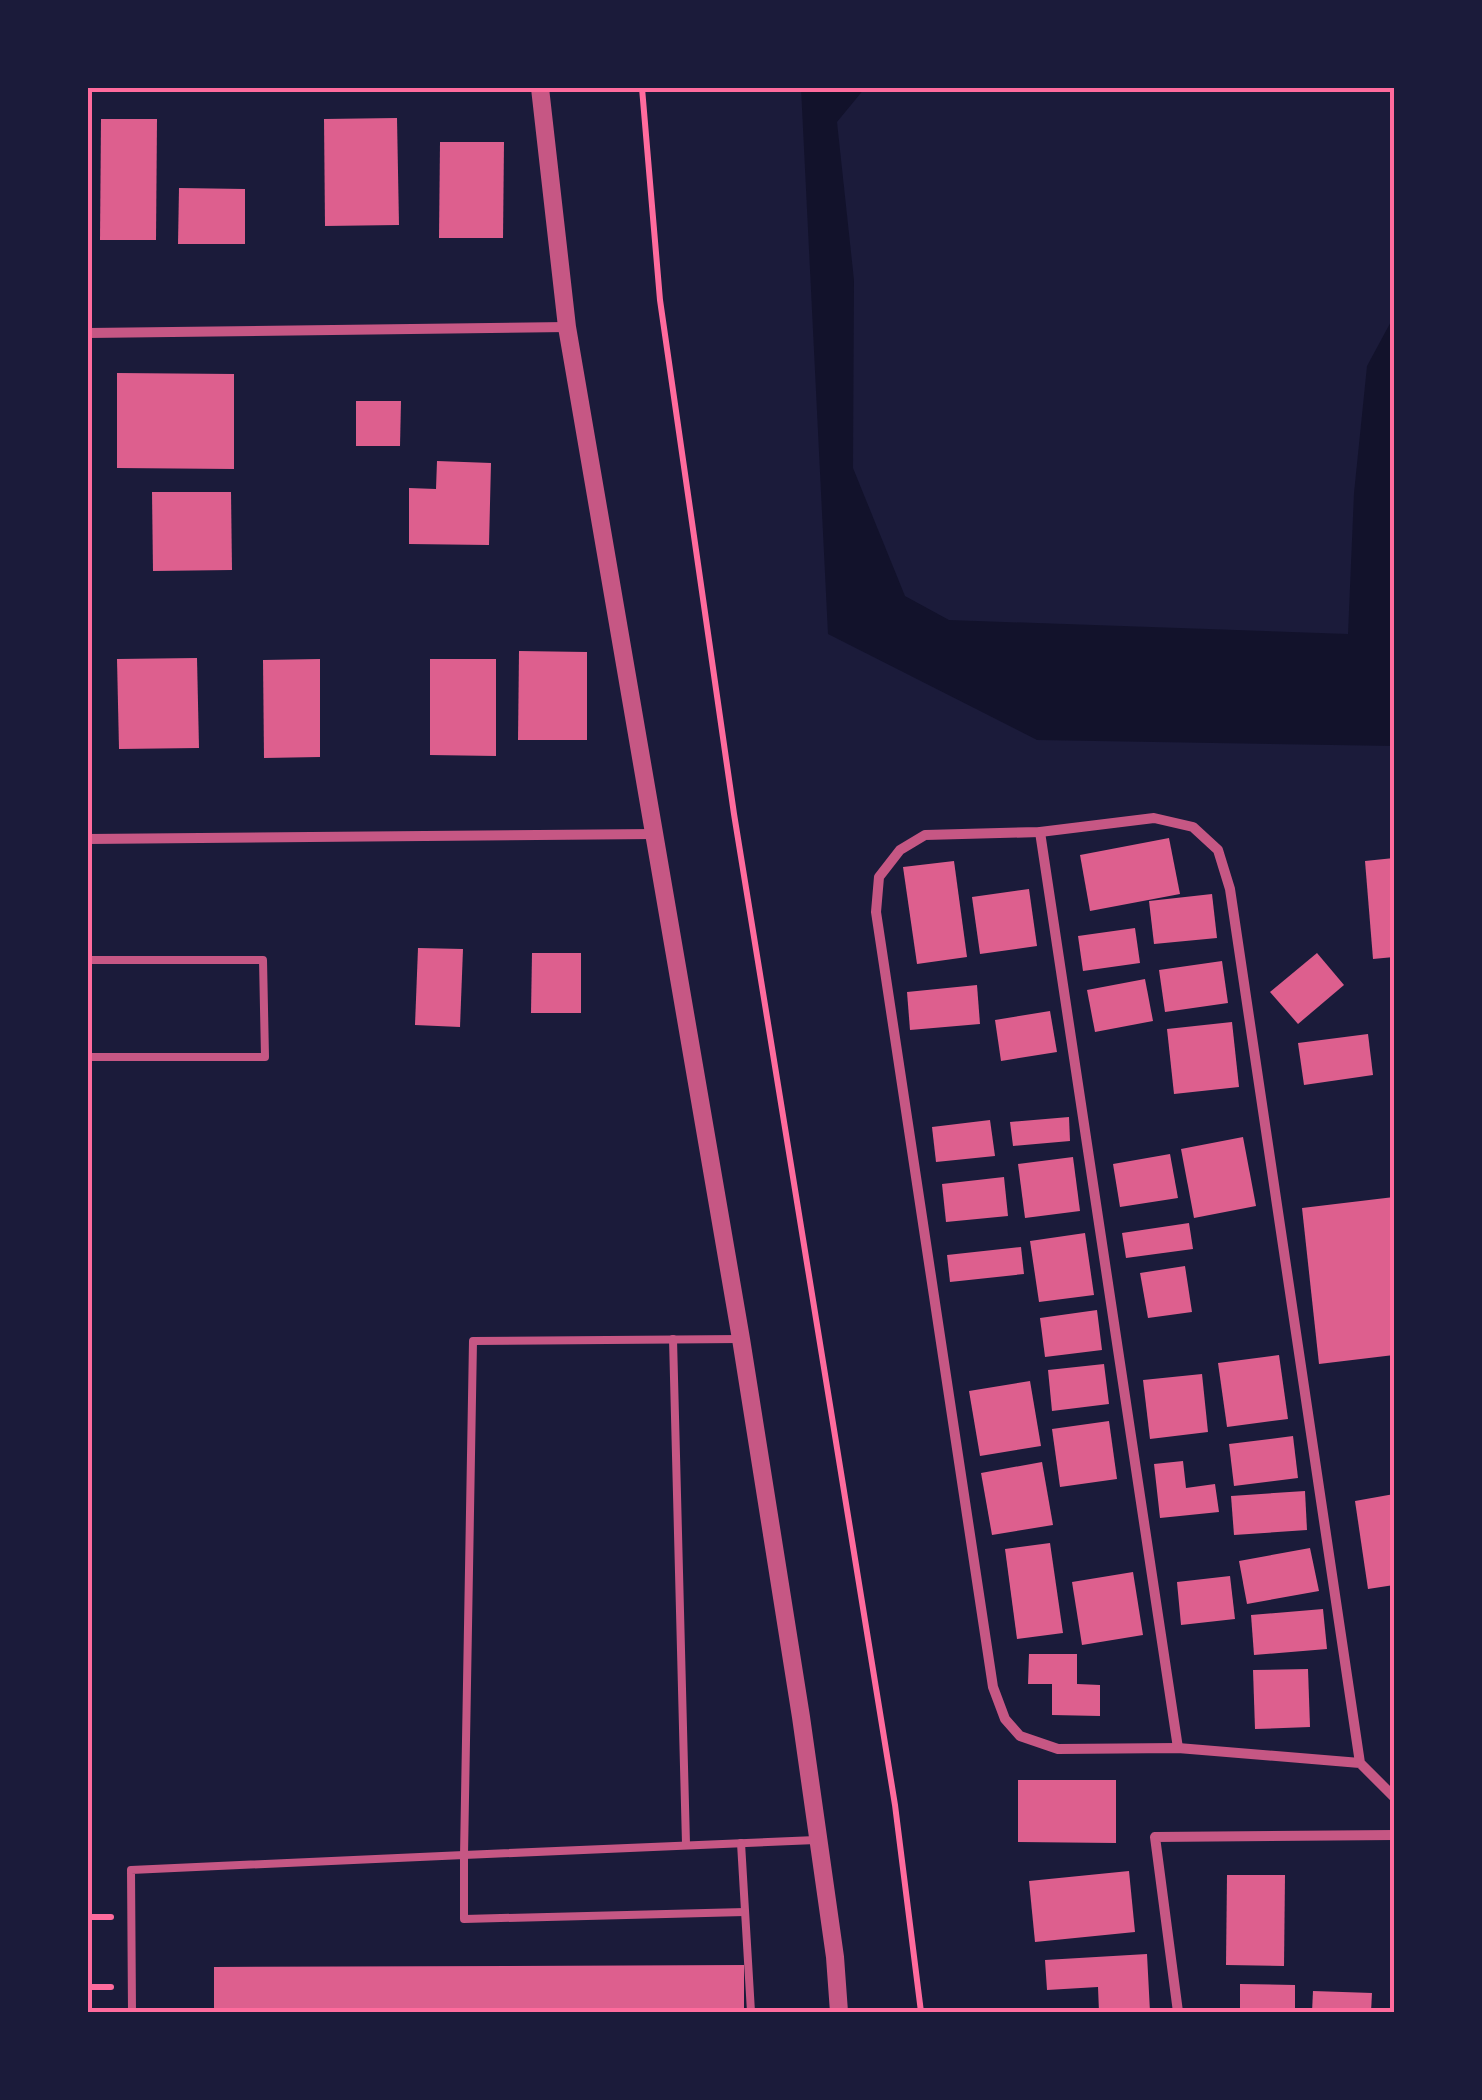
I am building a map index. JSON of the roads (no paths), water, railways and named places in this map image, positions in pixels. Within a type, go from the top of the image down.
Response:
[{"type":"street","points":[[540,88],[567,328],[741,1339],[801,1717],[835,1957],[839,2012]]},
{"type":"street","points":[[88,333],[567,328]]},
{"type":"street","points":[[1360,1762],[1230,889],[1218,850],[1193,827],[1154,818],[1040,832],[925,835],[900,850],[879,877],[876,912],[993,1687],[1006,1719],[1020,1736],[1058,1749],[1178,1748],[1360,1762],[1394,1797]]},
{"type":"street","points":[[1040,832],[1178,1748]]},
{"type":"street","points":[[88,839],[656,834]]},
{"type":"street","points":[[1178,2012],[1156,1837],[1394,1836]]},
{"type":"lane","points":[[88,960],[263,960],[265,1057],[88,1057]]},
{"type":"lane","points":[[672,1339],[686,1844]]},
{"type":"lane","points":[[741,1339],[472,1341],[464,1919],[745,1912]]},
{"type":"lane","points":[[132,2012],[131,1870],[816,1840]]},
{"type":"lane","points":[[741,1843],[751,2012]]}]
